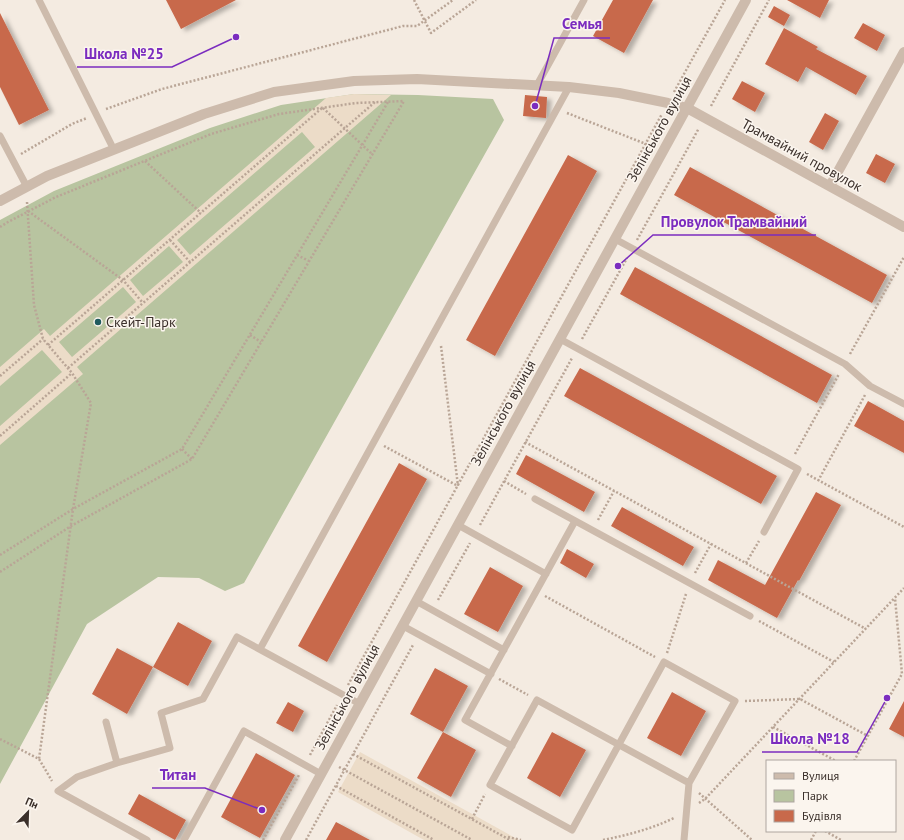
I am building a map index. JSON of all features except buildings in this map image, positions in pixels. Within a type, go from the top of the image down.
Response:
[{"type":"street","name":"Зелінського вулиця","points":[[285,840],[746,0]]},
{"type":"street","points":[[830,186],[904,52]]},
{"type":"street","name":"Трамвайний провулок","points":[[0,201],[47,176],[204,114],[274,92],[354,81],[417,79],[569,87],[619,93],[687,108],[904,227]]},
{"type":"lane","points":[[39,0],[114,150]]},
{"type":"lane","points":[[537,85],[584,0]]},
{"type":"lane","points":[[260,649],[569,87]]},
{"type":"lane","points":[[0,136],[26,187]]},
{"type":"lane","points":[[615,239],[845,364],[870,386],[904,404]]},
{"type":"lane","points":[[560,339],[798,469],[764,532]]},
{"type":"lane","points":[[535,499],[750,616]]},
{"type":"lane","points":[[512,746],[465,720],[575,521]]},
{"type":"lane","points":[[458,525],[546,574]]},
{"type":"lane","points":[[416,601],[504,650]]},
{"type":"lane","points":[[403,626],[490,674]]},
{"type":"lane","points":[[146,840],[58,791],[77,776],[170,748],[161,713],[202,699],[237,637],[360,704]]},
{"type":"lane","points":[[684,840],[689,783],[735,701],[664,662],[619,744],[572,830],[490,785],[537,700],[619,744],[689,783]]},
{"type":"lane","points":[[106,722],[117,763]]},
{"type":"lane","points":[[184,840],[244,731],[321,774]]},
{"type":"path","points":[[414,0],[431,33],[476,0]]},
{"type":"path","points":[[116,105],[162,89],[403,26],[417,26],[453,0]]},
{"type":"path","points":[[263,840],[725,0]]},
{"type":"path","points":[[432,610],[769,0]]},
{"type":"path","points":[[0,227],[56,196],[211,134],[279,114],[356,102],[404,101],[192,459],[70,526],[0,572]]},
{"type":"path","points":[[68,368],[375,102]]},
{"type":"path","points":[[0,556],[73,509],[182,449],[388,102]]},
{"type":"path","points":[[323,107],[372,155]]},
{"type":"path","points":[[48,345],[323,107]]},
{"type":"path","points":[[557,109],[646,144],[680,163]]},
{"type":"path","points":[[12,159],[72,124]]},
{"type":"path","points":[[145,161],[200,213]]},
{"type":"path","points":[[26,187],[34,305],[43,339],[72,373],[91,403],[70,526],[39,759]]},
{"type":"path","points":[[28,211],[123,280],[143,303]]},
{"type":"path","points":[[170,240],[190,262]]},
{"type":"path","points":[[297,255],[309,261]]},
{"type":"path","points":[[438,325],[458,486]]},
{"type":"path","points":[[250,335],[261,342]]},
{"type":"path","points":[[0,376],[43,339]]},
{"type":"path","points":[[0,436],[72,373]]},
{"type":"path","points":[[818,481],[870,386]]},
{"type":"path","points":[[374,441],[458,486]]},
{"type":"path","points":[[525,442],[866,629]]},
{"type":"path","points":[[182,449],[192,459]]},
{"type":"path","points":[[798,469],[904,527]]},
{"type":"path","points":[[504,482],[535,499]]},
{"type":"path","points":[[592,530],[614,490]]},
{"type":"path","points":[[746,564],[764,532]]},
{"type":"path","points":[[536,591],[664,662],[690,584],[711,544]]},
{"type":"path","points":[[705,799],[904,588]]},
{"type":"path","points":[[855,760],[903,675],[895,598]]},
{"type":"path","points":[[750,616],[834,662]]},
{"type":"path","points":[[306,840],[419,635]]},
{"type":"path","points":[[490,674],[537,700]]},
{"type":"path","points":[[735,701],[800,699],[868,736]]},
{"type":"path","points":[[773,727],[834,760]]},
{"type":"path","points":[[0,739],[39,759],[48,775]]},
{"type":"path","points":[[353,754],[510,840]]},
{"type":"path","points":[[344,770],[472,840]]},
{"type":"path","points":[[689,783],[752,840]]},
{"type":"path","points":[[472,819],[490,785]]},
{"type":"path","points":[[336,786],[434,840]]},
{"type":"path","points":[[602,840],[627,835],[658,825],[687,812]]},
{"type":"path","points":[[827,832],[841,840]]},
{"type":"path","points":[[504,836],[521,840]]},
{"type":"green space","points":[[354,94],[418,95],[493,99],[504,120],[244,583],[225,591],[199,578],[158,577],[87,624],[0,784],[0,220],[54,191],[210,128],[281,105]]},
{"type":"shaded area","points":[[354,94],[391,95],[77,367],[83,374],[0,445],[0,426],[62,372],[42,350],[0,386],[0,367],[44,329],[50,336],[326,98]],"holes":[[[302,132],[315,147],[190,255],[177,240]],[[169,246],[183,262],[143,296],[130,280]],[[123,287],[136,302],[72,357],[59,342]]]},
{"type":"shaded area","points":[[360,752],[519,840],[424,840],[338,792]]},
{"type":"place","name":"Школа №25","points":[[236,37]]},
{"type":"place","name":"Семья","points":[[535,106]]},
{"type":"place","name":"Провулок Трамвайний","points":[[618,266]]},
{"type":"place","name":"Скейт-Парк","points":[[98,322]]},
{"type":"place","name":"Школа №18","points":[[887,698]]},
{"type":"place","name":"Титан","points":[[262,810]]}]
